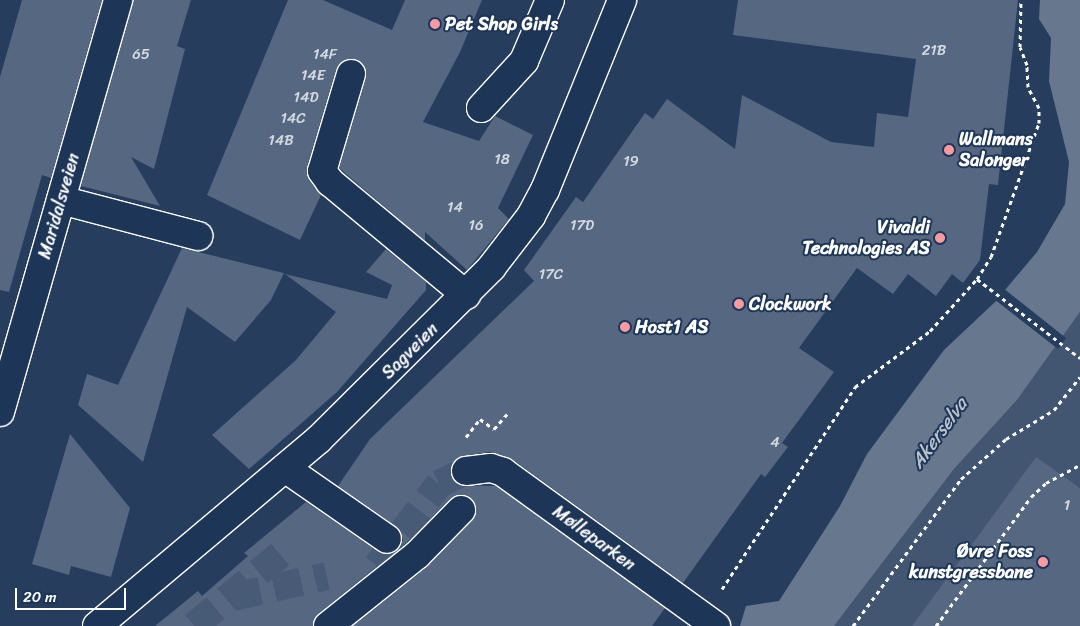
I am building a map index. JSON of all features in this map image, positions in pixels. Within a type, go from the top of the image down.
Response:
[{"type":"street","name":"Maridalsveien","points":[[0,412],[118,0]]},
{"type":"street","points":[[482,108],[524,60],[550,0]]},
{"type":"street","name":"Sagveien","points":[[97,626],[284,468],[367,394],[466,295],[512,243],[545,190],[622,0]]},
{"type":"street","points":[[351,74],[322,171],[330,182],[466,295]]},
{"type":"street","points":[[61,200],[198,236]]},
{"type":"street","points":[[284,468],[387,539]]},
{"type":"street","name":"Mølleparken","points":[[466,471],[491,468],[503,472],[710,622]]},
{"type":"street","points":[[328,626],[417,554],[461,510]]},
{"type":"street","points":[[365,596],[377,566]]},
{"type":"path","points":[[710,622],[856,387],[930,331],[977,279],[991,257],[1039,123],[1039,108],[1028,87],[1027,65],[1020,47],[1021,0]]},
{"type":"path","points":[[977,279],[1080,358]]},
{"type":"path","points":[[853,626],[961,479],[1006,438],[1054,410],[1080,377]]},
{"type":"path","points":[[462,441],[480,419],[494,429],[507,414]]},
{"type":"path","points":[[936,626],[1031,497],[1046,483],[1080,465]]},
{"type":"shaded area","points":[[1080,312],[1080,626],[834,626],[954,469],[1017,400]]},
{"type":"water","name":"Akerselva","points":[[1040,0],[1080,0],[1080,312],[1017,400],[954,469],[834,626],[740,626],[746,606],[779,601],[840,506],[867,454],[944,350],[995,302],[1037,252],[1065,204],[1069,162],[1049,81],[1051,38],[1039,19]]},
{"type":"pier","points":[[1003,288],[1066,338],[1058,349],[994,299]]},
{"type":"building","points":[[22,0],[102,0],[51,178],[42,175],[9,292],[0,290],[0,77]]},
{"type":"building","points":[[133,0],[191,0],[177,46],[185,49],[154,169],[131,157],[160,206],[81,186]]},
{"type":"building","points":[[288,0],[323,0],[392,30],[405,0],[482,0],[460,52],[423,122],[479,141],[495,116],[533,135],[498,208],[509,219],[467,270],[425,232],[425,241],[339,168],[366,78],[363,64],[355,59],[341,62],[336,70],[307,167],[309,180],[321,195],[300,240],[207,195]]},
{"type":"building","points":[[738,0],[1018,0],[998,185],[989,184],[980,260],[963,283],[952,274],[936,296],[908,274],[893,294],[857,268],[799,348],[834,372],[782,443],[788,447],[765,477],[761,474],[683,583],[512,459],[489,452],[464,456],[452,464],[451,473],[459,485],[496,486],[665,608],[652,626],[353,626],[427,567],[472,521],[476,505],[464,495],[450,499],[400,548],[403,540],[396,526],[338,486],[370,439],[534,281],[524,270],[576,197],[583,202],[645,113],[653,119],[667,99],[735,149],[742,95],[831,142],[874,147],[877,113],[908,117],[916,59],[733,35]]},
{"type":"building","points":[[182,248],[284,273],[271,300],[235,342],[187,307],[143,462],[78,405],[87,374],[118,385]]},
{"type":"building","points":[[386,249],[426,282],[426,290],[337,392],[249,469],[212,435],[296,360],[336,312],[285,274],[387,299],[392,285],[366,272]]},
{"type":"building","points":[[70,434],[130,508],[111,577],[71,566],[69,575],[32,564]]},
{"type":"building","points":[[1036,457],[1080,488],[1080,626],[912,626]]},
{"type":"building","points":[[306,502],[379,552],[386,555],[399,548],[318,614],[313,626],[155,626],[198,591],[202,596],[248,556],[244,553]]},
{"type":"tunnel","points":[[377,566],[439,484],[466,471]]},
{"type":"tunnel","points":[[194,626],[288,548]]},
{"type":"tunnel","points":[[233,597],[327,576]]},
{"type":"place","name":"Pet Shop Girls","points":[[435,24]]},
{"type":"place","name":"Wallmans Salonger","points":[[949,150]]},
{"type":"place","name":"Vivaldi Technologies AS","points":[[940,238]]},
{"type":"place","name":"Clockwork","points":[[739,304]]},
{"type":"place","name":"Host1 AS","points":[[625,327]]},
{"type":"place","name":"Øvre Foss kunstgressbane","points":[[1043,562]]}]
